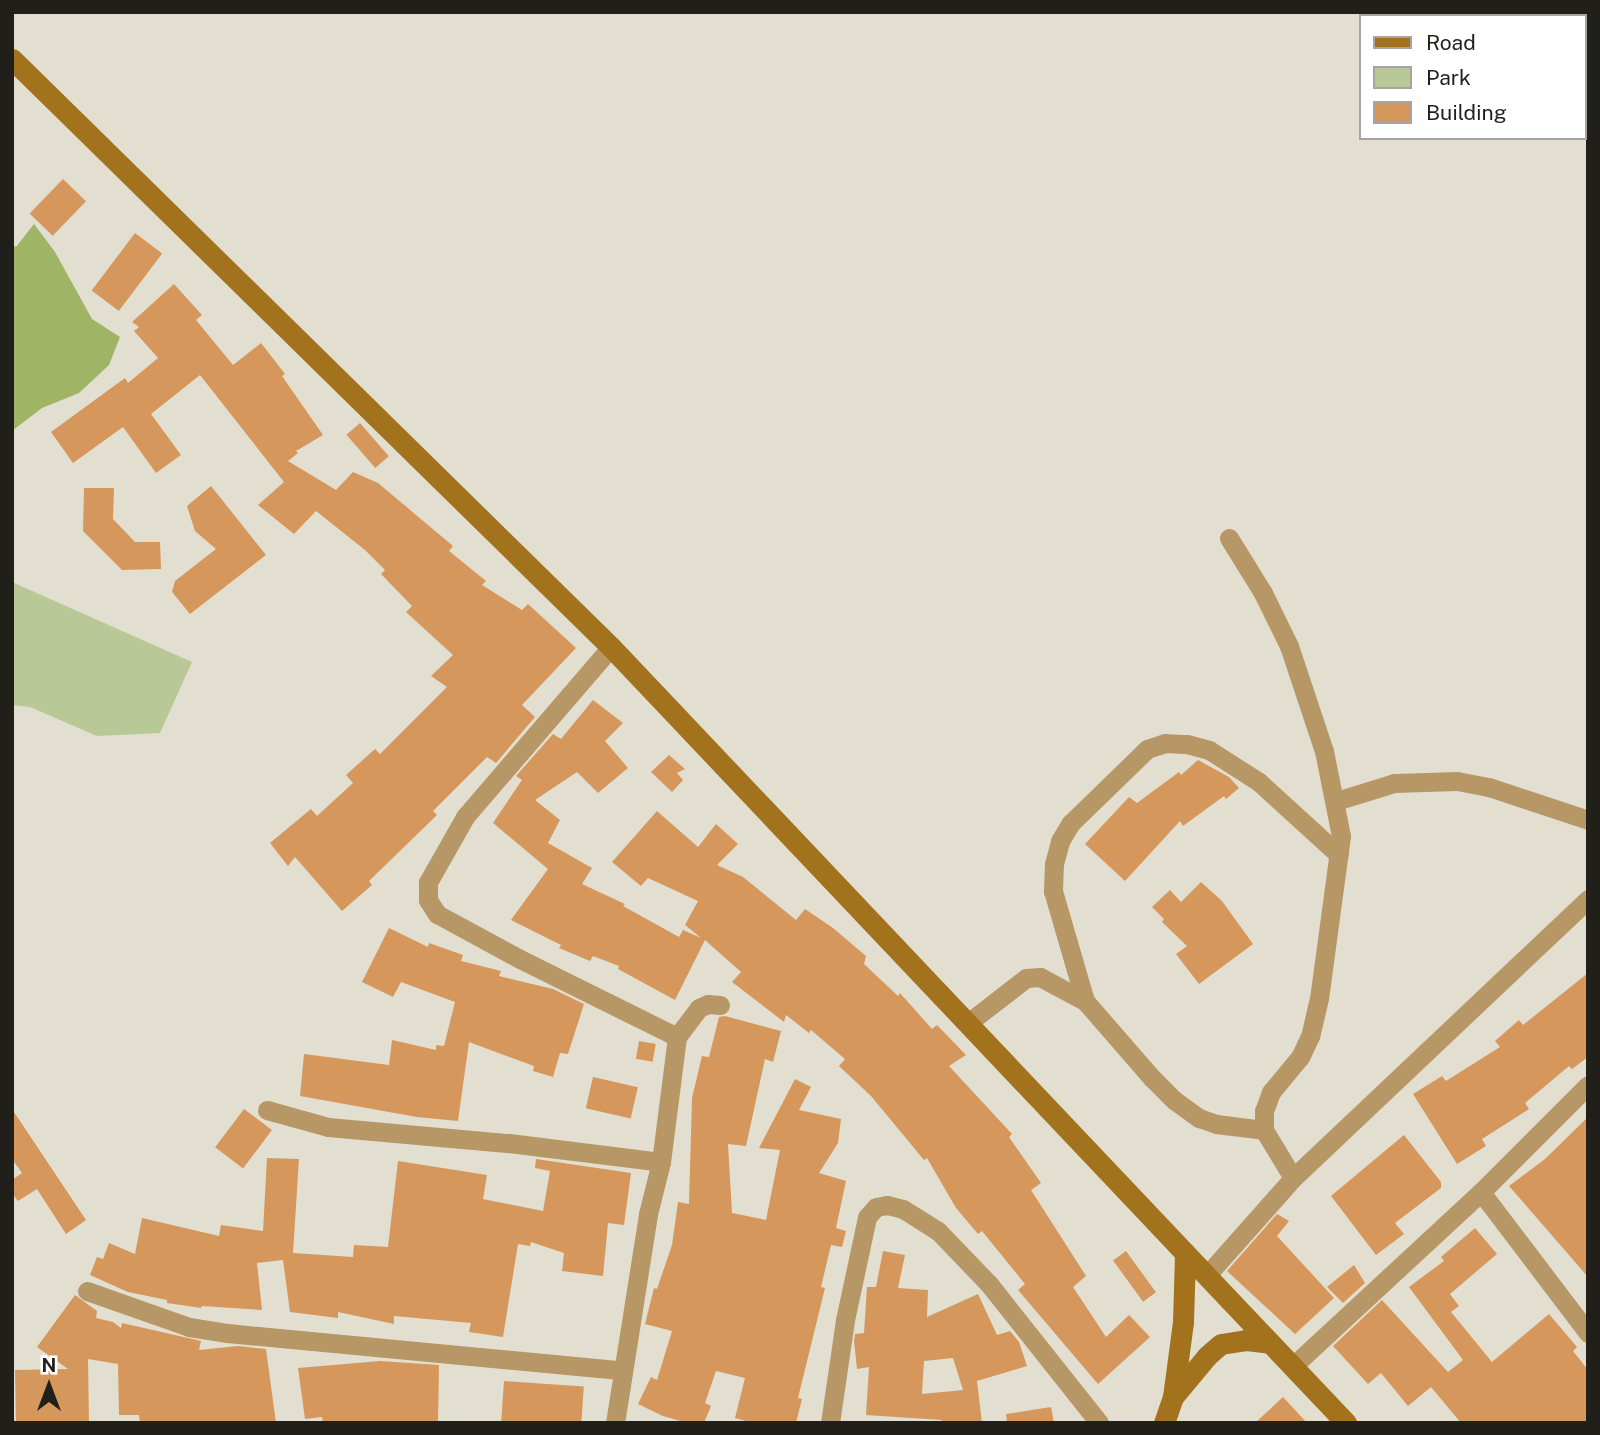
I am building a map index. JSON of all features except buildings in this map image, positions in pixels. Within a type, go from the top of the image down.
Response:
[{"type":"main road","points":[[12,59],[611,647],[1346,1423]]},
{"type":"main road","points":[[1164,1423],[1173,1397],[1183,1322],[1185,1253]]},
{"type":"main road","points":[[1173,1397],[1207,1356],[1221,1344],[1246,1340],[1270,1343]]},
{"type":"street","points":[[1229,538],[1263,593],[1289,646],[1313,711],[1336,800],[1341,836],[1319,998],[1310,1036],[1300,1057],[1271,1091],[1264,1111],[1264,1130],[1293,1178]]},
{"type":"street","points":[[611,647],[465,817],[428,882],[428,900],[437,914],[520,959],[677,1037]]},
{"type":"street","points":[[1085,1001],[1056,903],[1054,864],[1060,841],[1071,823],[1146,749],[1165,743],[1187,744],[1209,750],[1259,782],[1339,855]]},
{"type":"street","points":[[1336,800],[1394,783],[1458,781],[1489,787],[1588,820]]},
{"type":"street","points":[[1207,1275],[1293,1178],[1588,899]]},
{"type":"street","points":[[968,1023],[1026,978],[1040,976],[1085,1001],[1174,1100],[1199,1118],[1216,1124],[1264,1130]]},
{"type":"street","points":[[615,1423],[648,1214],[661,1162],[677,1037],[699,1008],[709,1004],[720,1005]]},
{"type":"street","points":[[1293,1366],[1480,1192],[1588,1085]]},
{"type":"street","points":[[267,1110],[328,1127],[509,1143],[661,1162]]},
{"type":"street","points":[[1480,1192],[1588,1333]]},
{"type":"street","points":[[830,1423],[845,1320],[867,1217],[876,1207],[887,1205],[903,1209],[938,1231],[989,1284],[1099,1423]]},
{"type":"street","points":[[87,1291],[189,1327],[227,1333],[622,1370]]},
{"type":"green space","points":[[34,224],[55,252],[92,319],[120,337],[109,365],[79,393],[42,408],[12,431],[12,245],[16,247]]},
{"type":"green space","points":[[12,582],[192,662],[160,733],[97,736],[30,707],[12,705]]}]
